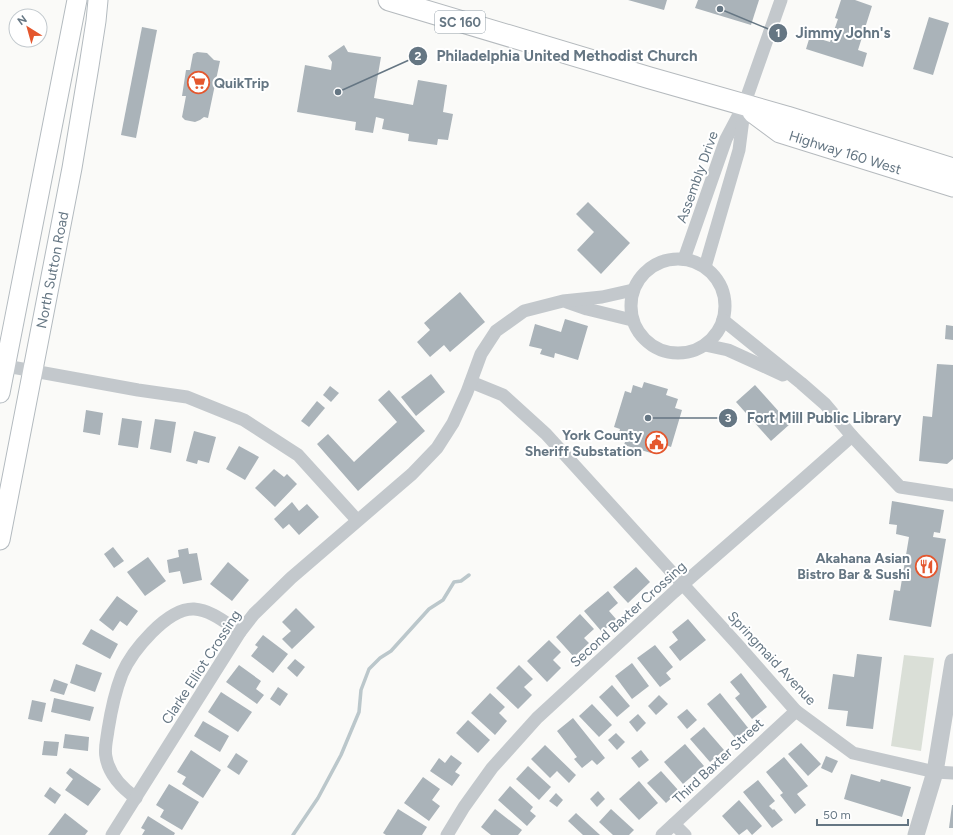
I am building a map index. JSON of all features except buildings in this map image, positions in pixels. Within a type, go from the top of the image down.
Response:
[{"type":"main road","name":"North Sutton Road","points":[[0,393],[3,365],[77,0]]},
{"type":"main road","name":"North Sutton Road","points":[[0,540],[72,168],[90,66],[98,0]]},
{"type":"main road","name":"Highway 160 West","points":[[389,0],[794,119],[953,169]]},
{"type":"main road","name":"Highway 160 West","points":[[744,105],[780,132],[953,186]]},
{"type":"street","points":[[744,105],[780,0]]},
{"type":"street","name":"Assembly Drive","points":[[684,259],[726,139],[744,105]]},
{"type":"street","name":"Assembly Drive","points":[[705,267],[739,150],[744,105]]},
{"type":"street","points":[[684,259],[693,261],[705,267],[714,275],[721,285],[725,296],[726,309],[723,320],[716,334],[705,345],[691,352],[677,354],[662,351],[649,344],[639,333],[632,320],[630,305],[633,290],[639,280],[656,264],[668,260],[684,259]]},
{"type":"street","name":"Clarke Elliot Crossing","points":[[112,835],[240,632],[254,614],[291,578],[412,474],[437,448],[453,424],[481,354],[496,331],[524,311],[563,300],[602,297],[633,290]]},
{"type":"street","points":[[563,300],[586,309],[632,320]]},
{"type":"street","points":[[723,320],[825,404],[900,488],[953,495]]},
{"type":"street","points":[[705,345],[728,350],[801,383]]},
{"type":"street","points":[[3,365],[138,390],[187,397],[244,420],[298,455],[358,520]]},
{"type":"street","name":"Springmaid Avenue","points":[[471,382],[503,395],[546,434],[742,649],[796,712],[852,753],[935,772]]},
{"type":"street","name":"Second Baxter Crossing","points":[[447,835],[464,807],[492,768],[537,718],[683,585],[852,436]]},
{"type":"street","points":[[136,798],[115,778],[108,764],[105,753],[110,720],[118,686],[131,658],[162,623],[174,614],[187,610],[195,609],[213,614],[240,632]]},
{"type":"street","points":[[916,835],[935,772],[953,662]]},
{"type":"street","name":"Third Baxter Street","points":[[662,835],[796,712]]},
{"type":"street","points":[[935,772],[953,774]]},
{"type":"street","points":[[674,824],[685,835]]},
{"type":"shaded area","points":[[904,655],[934,658],[921,751],[891,746]]},
{"type":"waterway","points":[[293,835],[318,798],[341,755],[359,712],[361,690],[369,669],[380,658],[391,651],[429,609],[443,600],[454,582],[461,581],[469,575]]},
{"type":"place","name":"Jimmy John's","points":[[720,9]]},
{"type":"place","name":"QuikTrip","points":[[199,83]]},
{"type":"place","name":"Philadelphia United Methodist Church","points":[[338,92]]},
{"type":"place","name":"Fort Mill Public Library","points":[[648,418]]},
{"type":"place","name":"York County Sheriff Substation","points":[[657,443]]},
{"type":"place","name":"Akahana Asian Bistro Bar & Sushi","points":[[926,566]]}]
